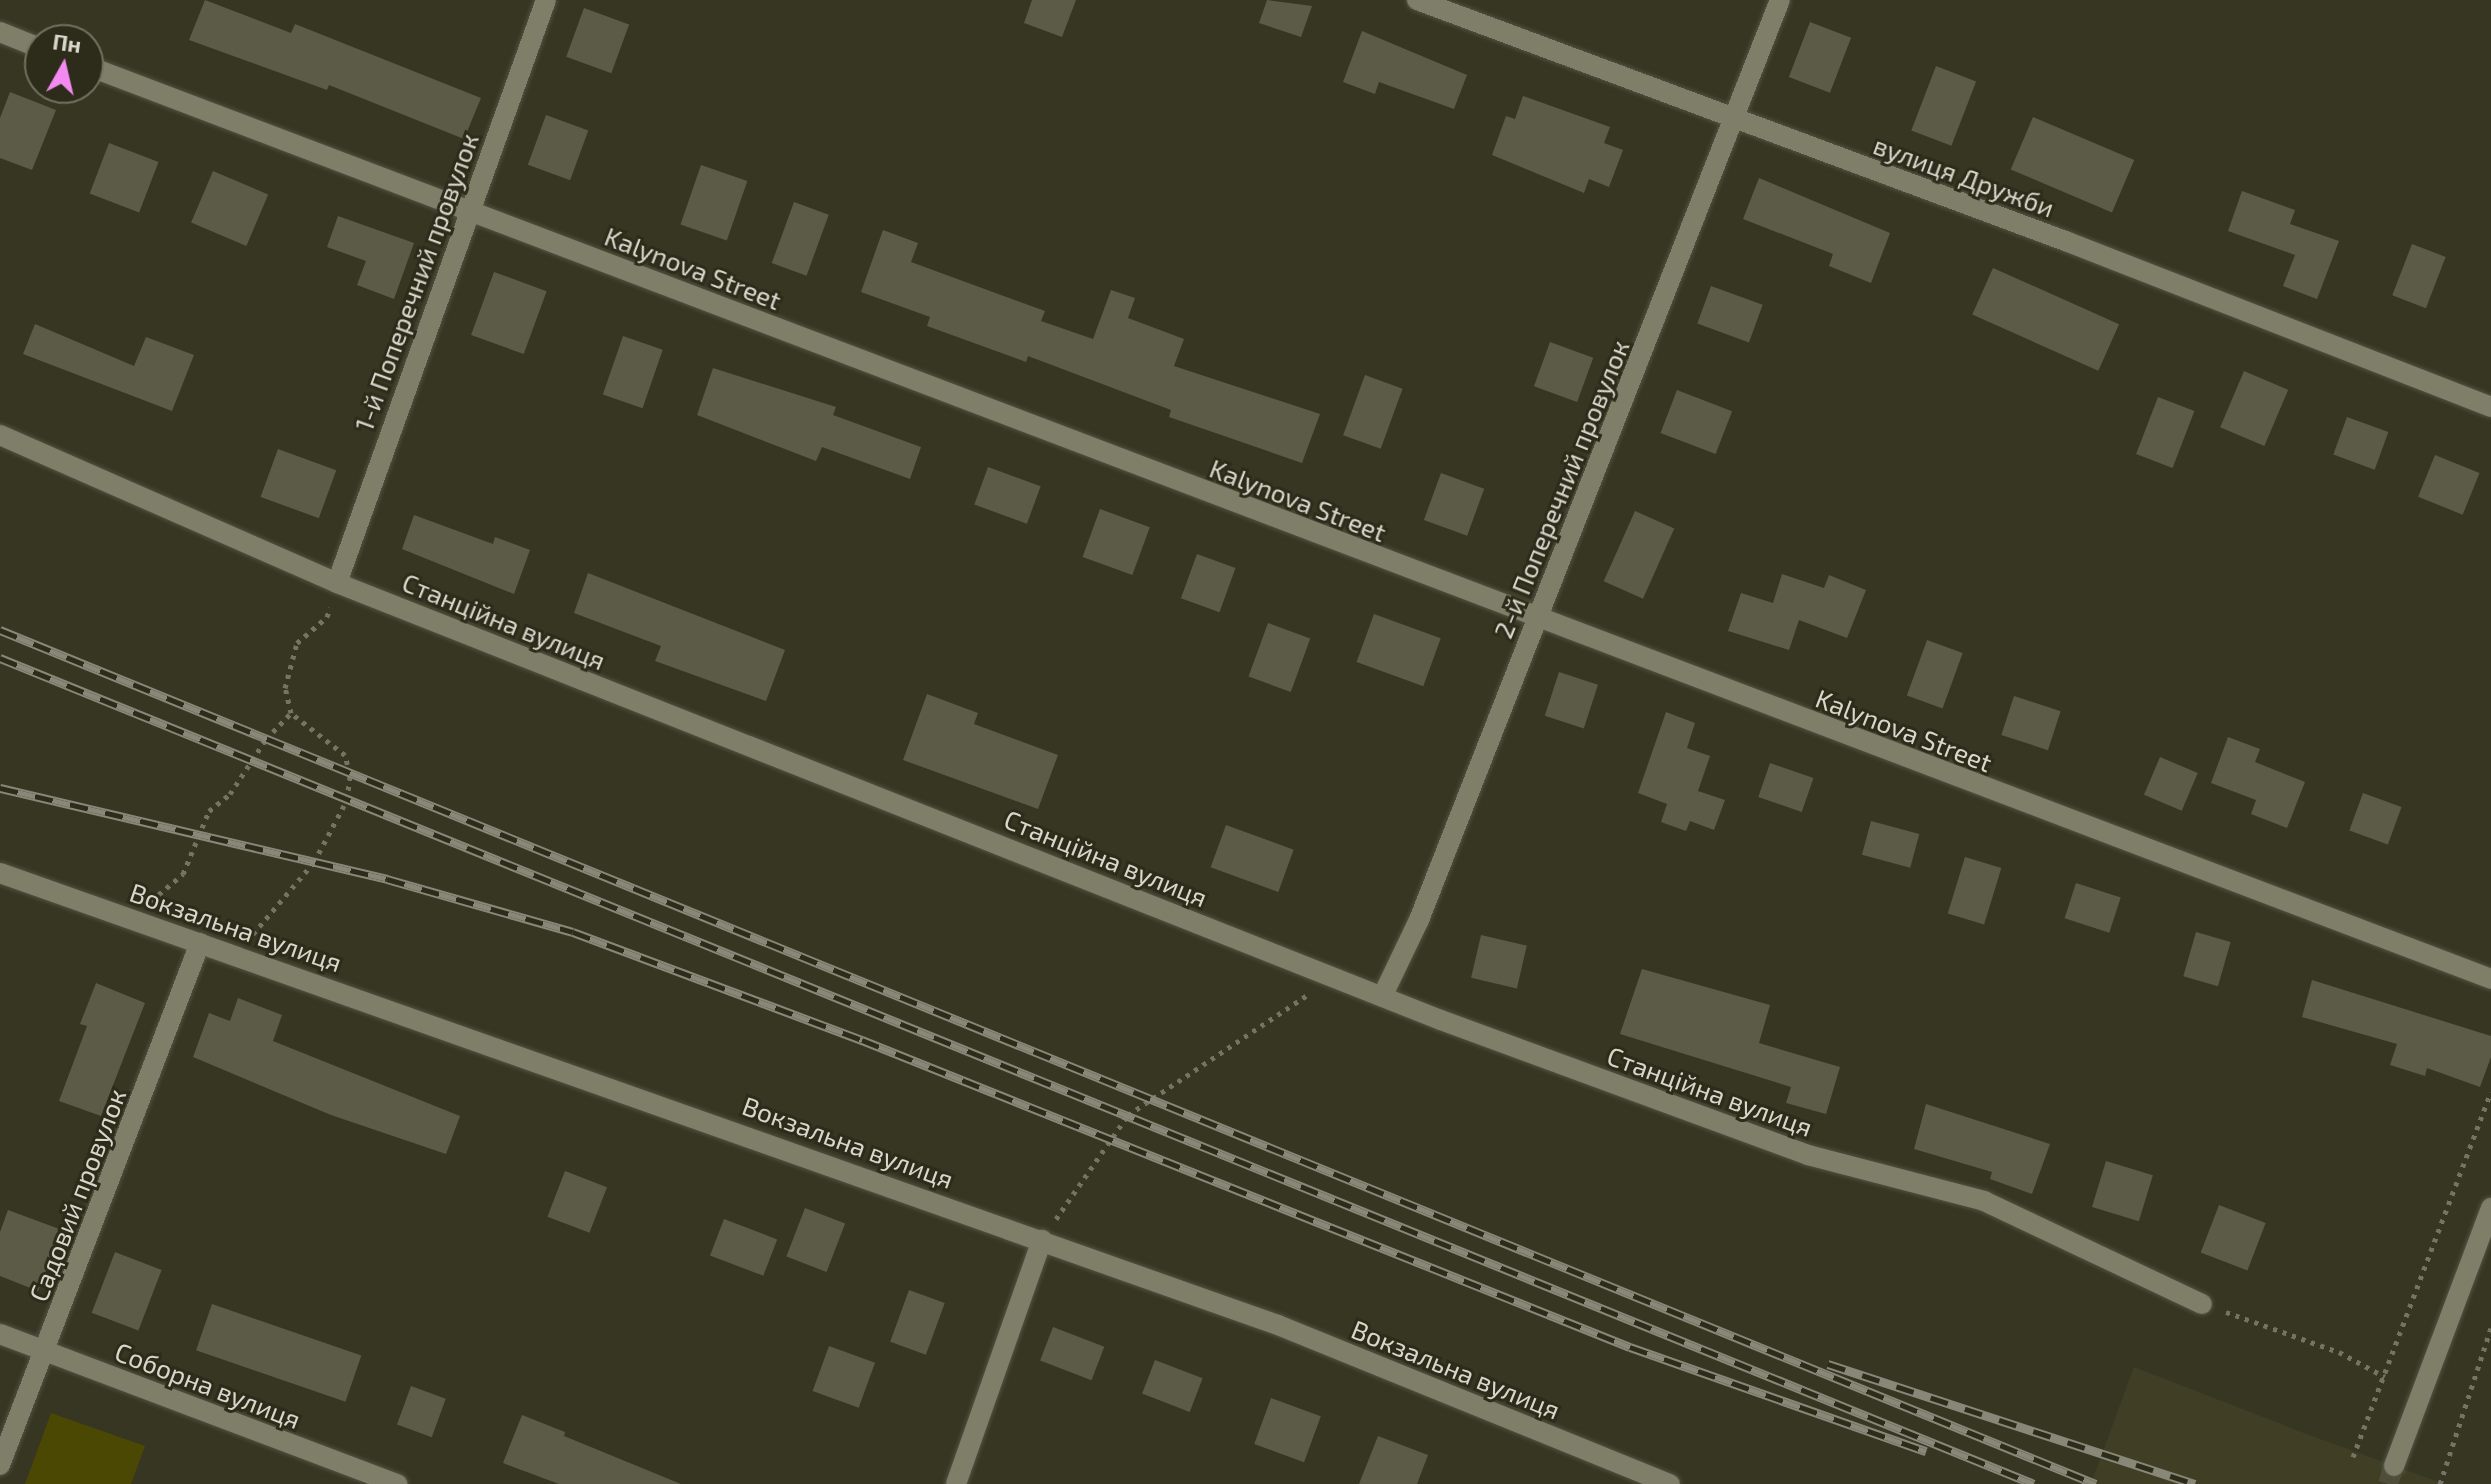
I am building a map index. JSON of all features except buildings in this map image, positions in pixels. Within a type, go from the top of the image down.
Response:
[{"type":"street","name":"1-й Поперечний провулок","points":[[337,583],[546,0]]},
{"type":"street","name":"вулиця Дружби","points":[[1417,0],[2491,407]]},
{"type":"street","name":"2-й Поперечний провулок","points":[[1383,995],[1419,920],[1736,120],[1780,0]]},
{"type":"street","points":[[0,32],[24,42]]},
{"type":"street","name":"Kalynova Street","points":[[104,72],[1536,619],[2491,979]]},
{"type":"street","name":"Станційна вулиця","points":[[0,435],[337,583],[1335,977],[1808,1155],[1984,1201],[2202,1304]]},
{"type":"street","name":"Вокзальна вулиця","points":[[0,873],[1278,1325],[1670,1484]]},
{"type":"street","name":"Садовий провулок","points":[[0,1465],[200,943]]},
{"type":"street","points":[[2394,1466],[2491,1208]]},
{"type":"street","points":[[956,1484],[1042,1240]]},
{"type":"street","name":"Соборна вулиця","points":[[0,1334],[398,1484]]},
{"type":"path","points":[[233,953],[314,862],[347,800],[350,774],[345,755],[291,713],[285,688],[297,643],[327,617],[337,583]]},
{"type":"path","points":[[130,918],[183,874],[209,811],[230,794],[266,739],[291,713]]},
{"type":"path","points":[[1042,1240],[1128,1115],[1335,977]]},
{"type":"path","points":[[2353,1457],[2491,1092]]},
{"type":"path","points":[[2202,1304],[2339,1352],[2385,1377]]},
{"type":"path","points":[[2440,1484],[2491,1328]]},
{"type":"shaded area","points":[[2134,1367],[2309,1435],[2444,1484],[2091,1484]]},
{"type":"shaded area","points":[[51,1413],[145,1446],[131,1484],[25,1484]]},
{"type":"tunnel","points":[[2388,1484],[2394,1466]]},
{"type":"railway","points":[[0,630],[2096,1484]]},
{"type":"railway","points":[[0,658],[2034,1484]]},
{"type":"railway","points":[[0,788],[387,879],[573,932],[862,1040],[1630,1347],[1926,1451]]},
{"type":"railway","points":[[1828,1364],[2195,1484]]}]
